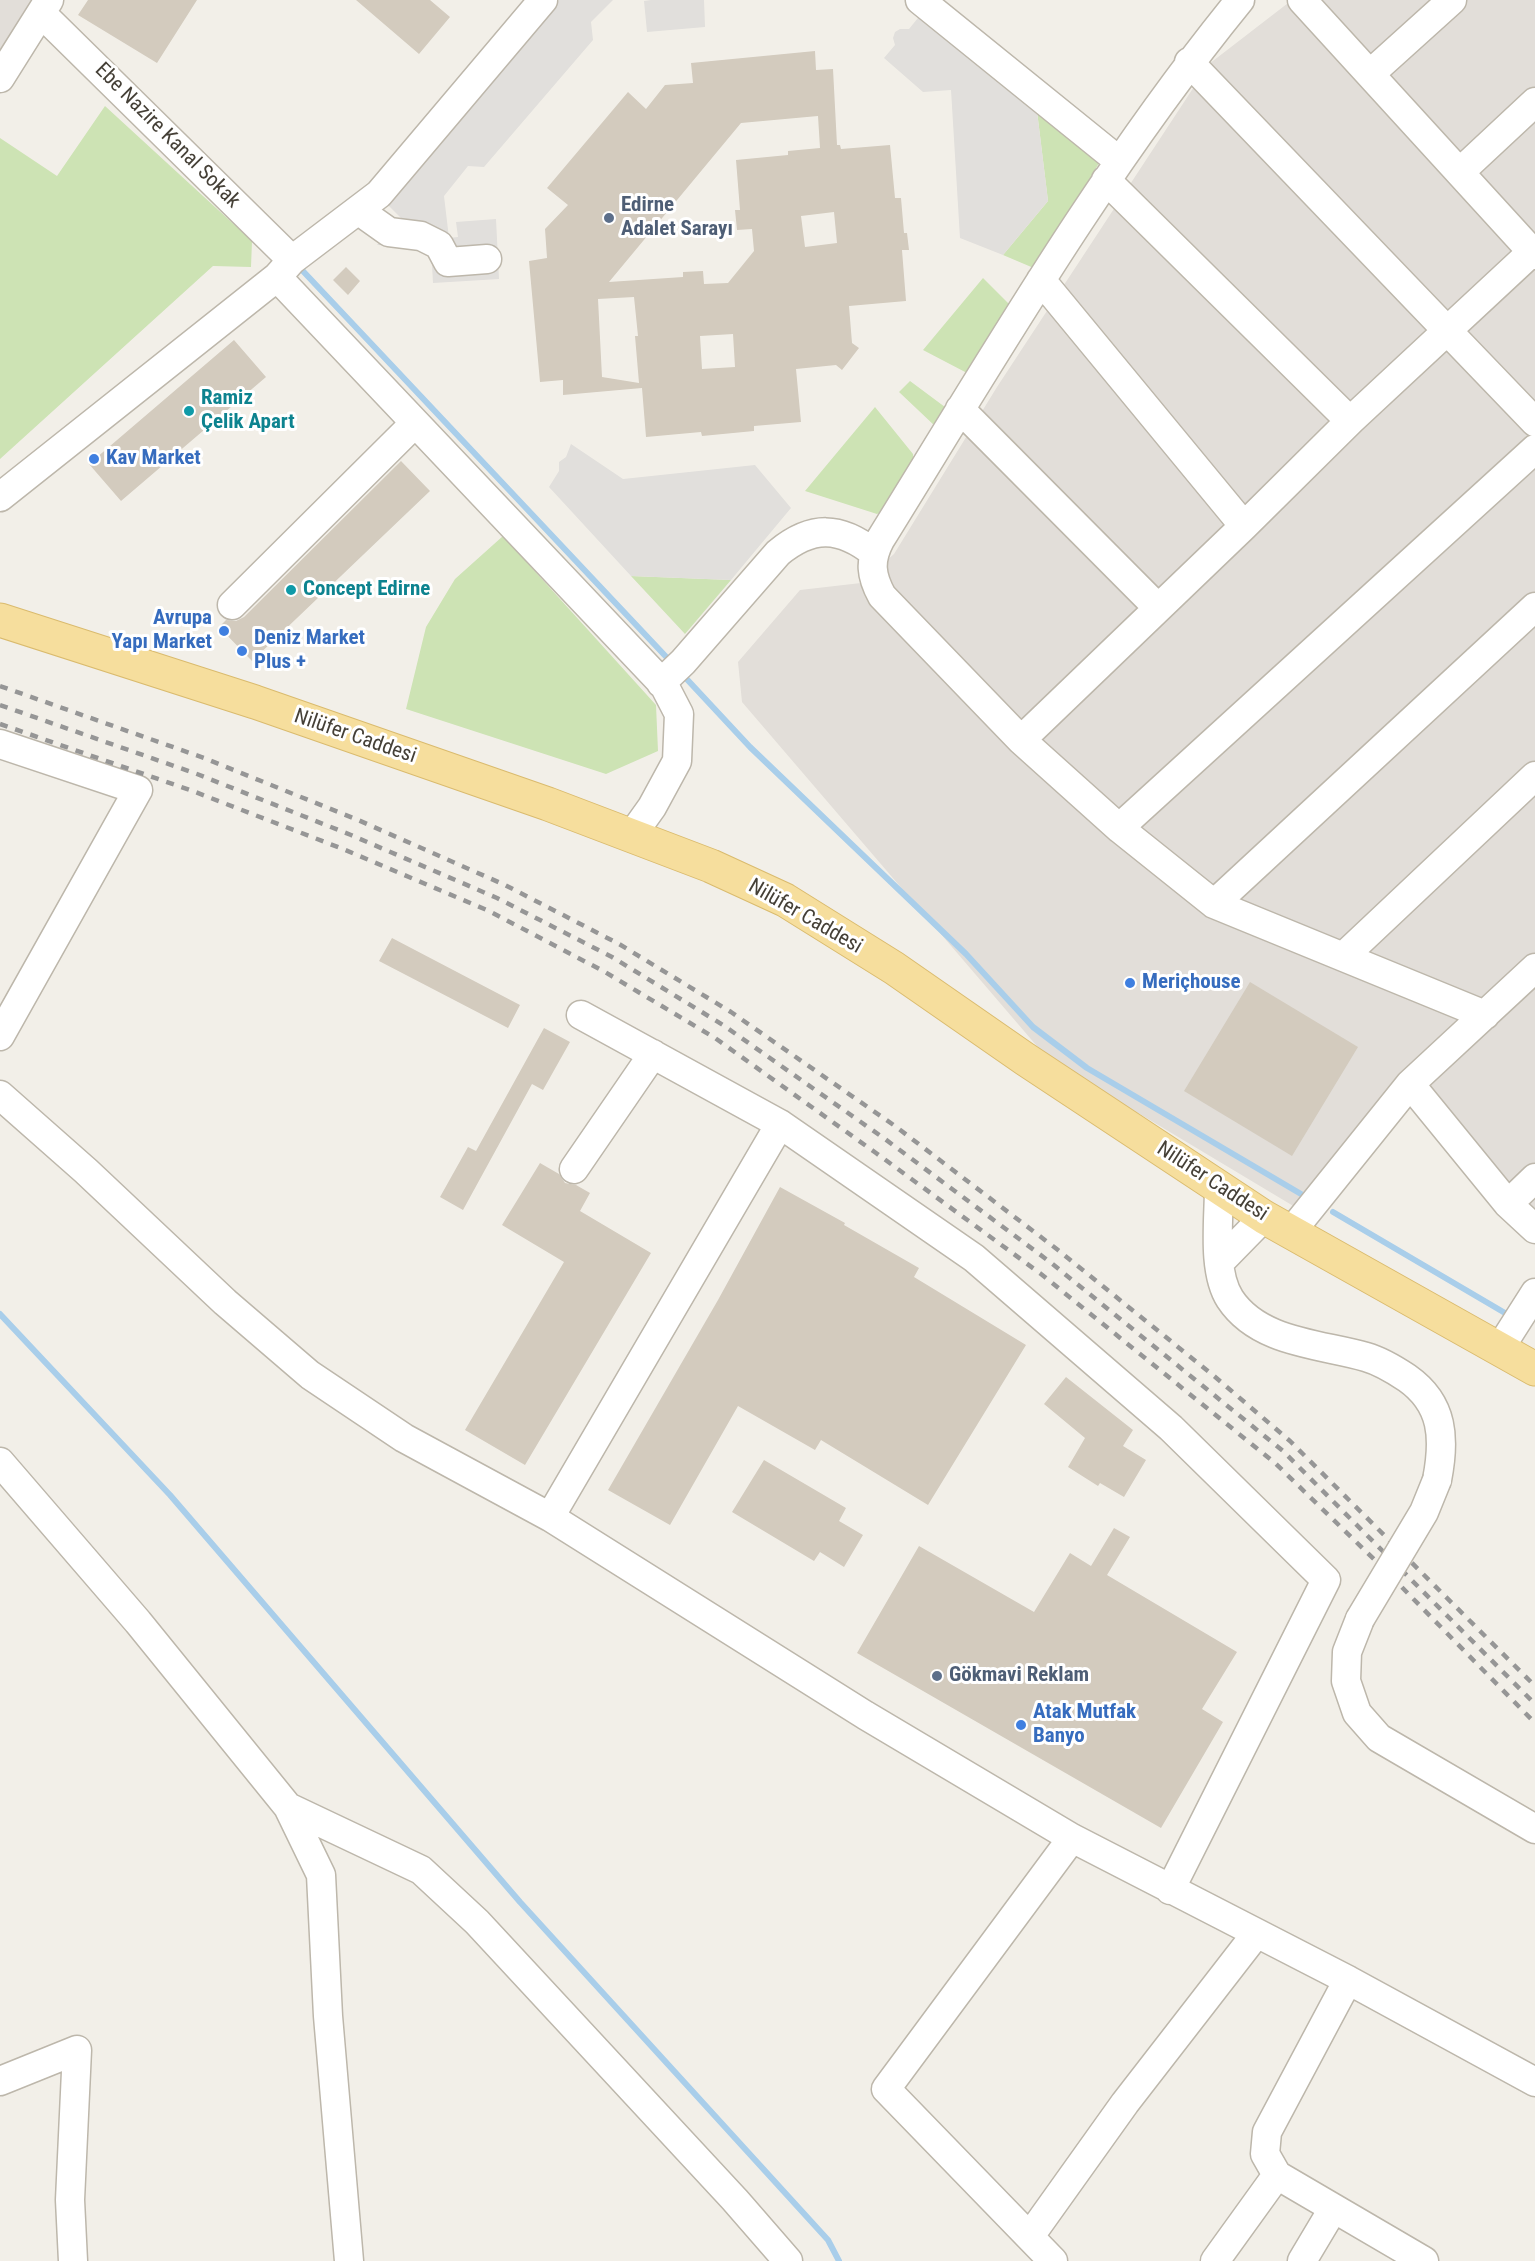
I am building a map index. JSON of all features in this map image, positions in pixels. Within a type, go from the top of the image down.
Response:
[{"type":"main road","name":"Nilüfer Caddesi","points":[[0,620],[255,702],[632,835],[711,866],[785,900],[894,968],[1025,1059],[1278,1224],[1535,1369]]},
{"type":"street","points":[[0,497],[379,194],[543,0]]},
{"type":"street","points":[[920,0],[1112,170],[1350,421]]},
{"type":"street","points":[[1240,0],[1189,62],[1112,170],[1041,280],[874,553],[871,567],[874,582],[882,596],[1021,740],[1119,828],[1214,904],[1485,1015]]},
{"type":"street","points":[[1021,740],[1350,421],[1534,252],[1302,0]]},
{"type":"street","points":[[1370,74],[1452,0]]},
{"type":"street","points":[[0,78],[45,6]]},
{"type":"street","name":"Ebe Nazire Kanal Sokak","points":[[45,6],[285,268],[415,423],[661,683],[679,714],[677,761],[652,807],[632,835]]},
{"type":"street","points":[[1189,62],[1535,422]]},
{"type":"street","points":[[1460,172],[1535,102]]},
{"type":"street","points":[[358,210],[388,232],[421,236],[439,245],[448,262],[487,259]]},
{"type":"street","points":[[1041,280],[1244,526]]},
{"type":"street","points":[[960,409],[1157,607]]},
{"type":"street","points":[[232,604],[415,423]]},
{"type":"street","points":[[1119,828],[1535,449]]},
{"type":"street","points":[[661,683],[683,662],[778,553],[793,540],[810,532],[831,533],[856,539],[874,553]]},
{"type":"street","points":[[1214,904],[1530,620]]},
{"type":"street","points":[[0,744],[138,790],[0,1036]]},
{"type":"street","points":[[1344,956],[1535,776]]},
{"type":"street","points":[[1219,1263],[1278,1224],[1410,1084],[1535,968]]},
{"type":"street","points":[[581,1015],[780,1124],[974,1258],[1171,1428],[1326,1580],[1170,1890]]},
{"type":"street","points":[[574,1169],[653,1054]]},
{"type":"street","points":[[1410,1084],[1508,1204],[1535,1229]]},
{"type":"street","points":[[0,1095],[86,1171],[225,1302],[310,1375],[404,1438],[550,1517],[866,1715],[1072,1838],[1348,1980],[1535,2082]]},
{"type":"street","points":[[550,1517],[780,1124]]},
{"type":"street","points":[[1508,1204],[1535,1178]]},
{"type":"street","points":[[1219,1187],[1221,1280],[1231,1300],[1244,1315],[1264,1328],[1288,1338],[1368,1358],[1397,1371],[1419,1387],[1434,1408],[1441,1429],[1442,1452],[1437,1480],[1424,1512],[1360,1619],[1347,1652],[1346,1681],[1357,1713],[1379,1738],[1535,1829]]},
{"type":"street","points":[[1500,1348],[1535,1293]]},
{"type":"street","points":[[0,1462],[138,1622],[288,1806],[321,1875],[328,2016],[349,2261]]},
{"type":"street","points":[[288,1806],[421,1870],[429,1877],[477,1922],[735,2200],[788,2261]]},
{"type":"street","points":[[1053,2261],[886,2089],[1072,1838]]},
{"type":"street","points":[[1030,2236],[1125,2103],[1256,1934]]},
{"type":"street","points":[[1348,1980],[1267,2132],[1265,2154],[1277,2175],[1424,2261]]},
{"type":"street","points":[[0,2081],[77,2050],[70,2200],[73,2261]]},
{"type":"street","points":[[1215,2261],[1277,2175]]},
{"type":"street","points":[[1302,2261],[1333,2209]]},
{"type":"shaded area","points":[[0,0],[35,0],[0,56]]},
{"type":"shaded area","points":[[559,0],[613,0],[591,22],[593,40],[484,167],[468,166],[444,196],[449,238],[458,237],[456,222],[496,219],[499,279],[433,283],[431,247],[377,245],[401,218],[388,205]]},
{"type":"shaded area","points":[[704,0],[705,27],[647,32],[644,1]]},
{"type":"shaded area","points":[[1292,0],[1535,0],[1535,1229],[1410,1084],[1295,1207],[1048,1059],[742,702],[738,662],[800,590],[861,583],[894,554],[997,387],[1209,64]]},
{"type":"shaded area","points":[[922,13],[1036,103],[1048,201],[1003,255],[960,238],[951,90],[923,92],[884,58],[895,45],[893,38],[895,32],[900,29],[909,29]]},
{"type":"shaded area","points":[[571,444],[623,479],[755,465],[791,508],[731,580],[631,576],[549,487],[559,471],[559,462],[566,457]]},
{"type":"green space","points":[[1036,103],[1102,158],[1036,269],[1003,255],[1048,201]]},
{"type":"green space","points":[[105,106],[252,241],[251,267],[213,266],[0,459],[0,138],[57,176]]},
{"type":"green space","points":[[983,278],[1009,304],[1011,311],[967,373],[923,350]]},
{"type":"green space","points":[[910,381],[949,410],[936,427],[899,392]]},
{"type":"green space","points":[[875,407],[913,454],[914,470],[890,507],[877,514],[805,491]]},
{"type":"green space","points":[[503,536],[656,705],[658,751],[606,774],[406,709],[426,627],[455,579]]},
{"type":"green space","points":[[631,576],[731,580],[685,634]]},
{"type":"building","points":[[88,0],[197,0],[157,63],[78,15]]},
{"type":"building","points":[[356,0],[430,0],[450,17],[419,54]]},
{"type":"building","points":[[815,51],[816,70],[833,69],[837,145],[840,145],[841,149],[890,145],[895,198],[901,198],[904,233],[907,233],[909,250],[902,250],[906,301],[849,306],[852,343],[859,348],[842,370],[836,365],[796,369],[801,422],[754,426],[754,431],[702,436],[701,432],[646,437],[642,388],[563,395],[563,380],[540,382],[529,261],[547,258],[545,229],[568,205],[547,188],[628,92],[646,109],[665,85],[693,83],[691,63]],"holes":[[[818,116],[820,148],[788,151],[788,155],[736,160],[740,210],[735,210],[737,230],[752,229],[754,251],[728,283],[704,284],[703,271],[683,272],[683,277],[609,282],[741,123]],[[834,212],[837,243],[805,247],[801,216]],[[634,297],[639,383],[602,377],[598,299]],[[733,334],[735,367],[702,369],[700,336]]]},
{"type":"building","points":[[346,267],[360,281],[348,295],[333,280]]},
{"type":"building","name":"Ramiz Çelik Apart","points":[[234,340],[266,377],[121,501],[89,464]]},
{"type":"building","name":"Concept Edirne","points":[[401,461],[430,491],[252,661],[219,627],[226,620],[236,621],[244,617]]},
{"type":"building","points":[[392,938],[520,1005],[508,1028],[379,961]]},
{"type":"building","points":[[1250,982],[1358,1047],[1292,1156],[1184,1091]]},
{"type":"building","points":[[544,1028],[570,1042],[543,1090],[532,1084],[463,1210],[440,1197],[468,1147],[476,1151]]},
{"type":"building","points":[[540,1163],[559,1174],[565,1183],[576,1185],[590,1193],[580,1211],[651,1253],[525,1465],[465,1430],[564,1262],[502,1225]]},
{"type":"building","points":[[780,1187],[919,1268],[914,1277],[1026,1345],[928,1505],[821,1440],[815,1450],[738,1406],[670,1525],[608,1490],[718,1300]]},
{"type":"building","points":[[1066,1377],[1133,1430],[1123,1446],[1146,1460],[1124,1497],[1100,1483],[1098,1486],[1068,1467],[1085,1438],[1044,1404]]},
{"type":"building","points":[[764,1460],[846,1508],[839,1521],[863,1535],[844,1567],[820,1552],[814,1561],[732,1512]]},
{"type":"building","points":[[1114,1528],[1130,1537],[1107,1575],[1237,1652],[1202,1709],[1223,1722],[1161,1828],[857,1653],[919,1546],[1034,1612],[1070,1553],[1091,1566]]},
{"type":"waterway","points":[[301,269],[671,662]]},
{"type":"waterway","points":[[682,674],[750,747],[966,954],[1033,1027],[1087,1068],[1301,1194]]},
{"type":"waterway","points":[[1333,1212],[1505,1313]]},
{"type":"waterway","points":[[0,1314],[170,1495],[520,1902],[828,2240],[839,2261]]},
{"type":"railway","points":[[0,686],[204,758],[358,820],[505,885],[619,944],[731,1012],[895,1126],[1058,1250],[1214,1376],[1290,1441],[1535,1686]]},
{"type":"railway","points":[[0,705],[197,774],[351,835],[497,898],[612,957],[723,1025],[885,1139],[1050,1262],[1283,1451],[1535,1704]]},
{"type":"railway","points":[[0,724],[190,790],[343,849],[489,911],[605,972],[715,1038],[1041,1274],[1275,1463],[1384,1569],[1535,1723]]},
{"type":"place","name":"Edirne Adalet Sarayı","points":[[609,218]]},
{"type":"place","name":"Ramiz Çelik Apart","points":[[189,411]]},
{"type":"place","name":"Kav Market","points":[[94,459]]},
{"type":"place","name":"Concept Edirne","points":[[291,590]]},
{"type":"place","name":"Avrupa Yapı Market","points":[[224,631]]},
{"type":"place","name":"Deniz Market Plus +","points":[[242,651]]},
{"type":"place","name":"Meriçhouse","points":[[1130,983]]},
{"type":"place","name":"Gökmavi Reklam","points":[[937,1676]]},
{"type":"place","name":"Atak Mutfak Banyo","points":[[1021,1725]]}]
